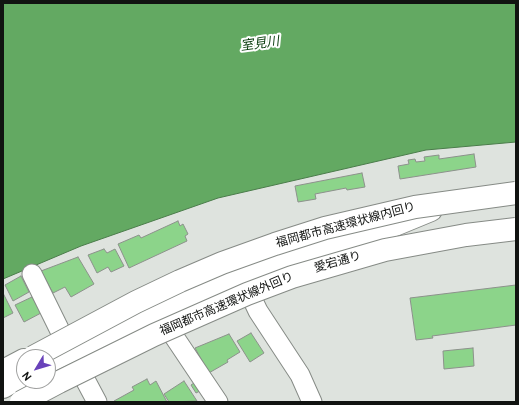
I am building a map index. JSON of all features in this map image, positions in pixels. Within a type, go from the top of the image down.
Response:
[{"type":"main road","points":[[46,349],[154,293],[234,258],[290,238],[358,219],[449,202],[516,193]]},
{"type":"main road","name":"福岡都市高速環状線内回り","points":[[47,349],[136,302],[180,281],[222,263],[275,244],[325,228],[415,207],[516,193]]},
{"type":"main road","points":[[56,358],[141,317],[280,260],[368,236],[449,202]]},
{"type":"main road","name":"愛宕通り","points":[[18,402],[167,326],[248,290],[298,274],[454,235],[516,229]]},
{"type":"main road","name":"福岡都市高速環状線外回り","points":[[21,402],[154,336],[247,294],[292,277],[385,250],[466,235],[516,229]]},
{"type":"main road","points":[[3,372],[16,365]]},
{"type":"main road","points":[[3,387],[16,380]]},
{"type":"street","points":[[32,274],[64,339]]},
{"type":"street","points":[[248,290],[258,311],[300,374],[312,402]]},
{"type":"street","points":[[167,326],[218,402]]},
{"type":"street","points":[[80,370],[97,402]]},
{"type":"water","name":"室見川","points":[[3,3],[516,3],[516,142],[426,150],[218,198],[81,246],[3,279]]},
{"type":"building","points":[[474,154],[476,167],[400,179],[398,166],[409,164],[408,160],[415,159],[416,162],[425,161],[424,157],[439,155],[439,159]]},
{"type":"building","points":[[362,173],[365,187],[347,190],[346,188],[315,194],[316,199],[298,202],[295,186]]},
{"type":"building","points":[[178,221],[180,226],[183,224],[188,234],[185,236],[187,241],[129,268],[118,244],[139,235],[141,238]]},
{"type":"building","points":[[104,249],[107,253],[115,249],[124,266],[111,272],[108,267],[97,273],[88,255]]},
{"type":"building","points":[[78,257],[94,284],[71,297],[65,287],[53,293],[41,271]]},
{"type":"building","points":[[21,276],[29,292],[13,301],[5,285]]},
{"type":"building","points":[[516,285],[516,325],[432,336],[433,338],[416,340],[410,298]]},
{"type":"building","points":[[3,293],[13,313],[3,318]]},
{"type":"building","points":[[32,297],[41,313],[24,322],[15,305]]},
{"type":"building","points":[[251,333],[264,353],[250,362],[237,341]]},
{"type":"building","points":[[229,334],[240,352],[227,360],[228,362],[207,374],[206,368],[195,348]]},
{"type":"building","points":[[473,348],[474,366],[444,369],[443,351]]},
{"type":"building","points":[[147,379],[150,385],[156,381],[167,402],[114,402],[134,390],[132,387]]},
{"type":"building","points":[[184,381],[197,401],[169,402],[164,394]]},
{"type":"building","points":[[197,381],[202,390],[196,393],[191,385]]}]
